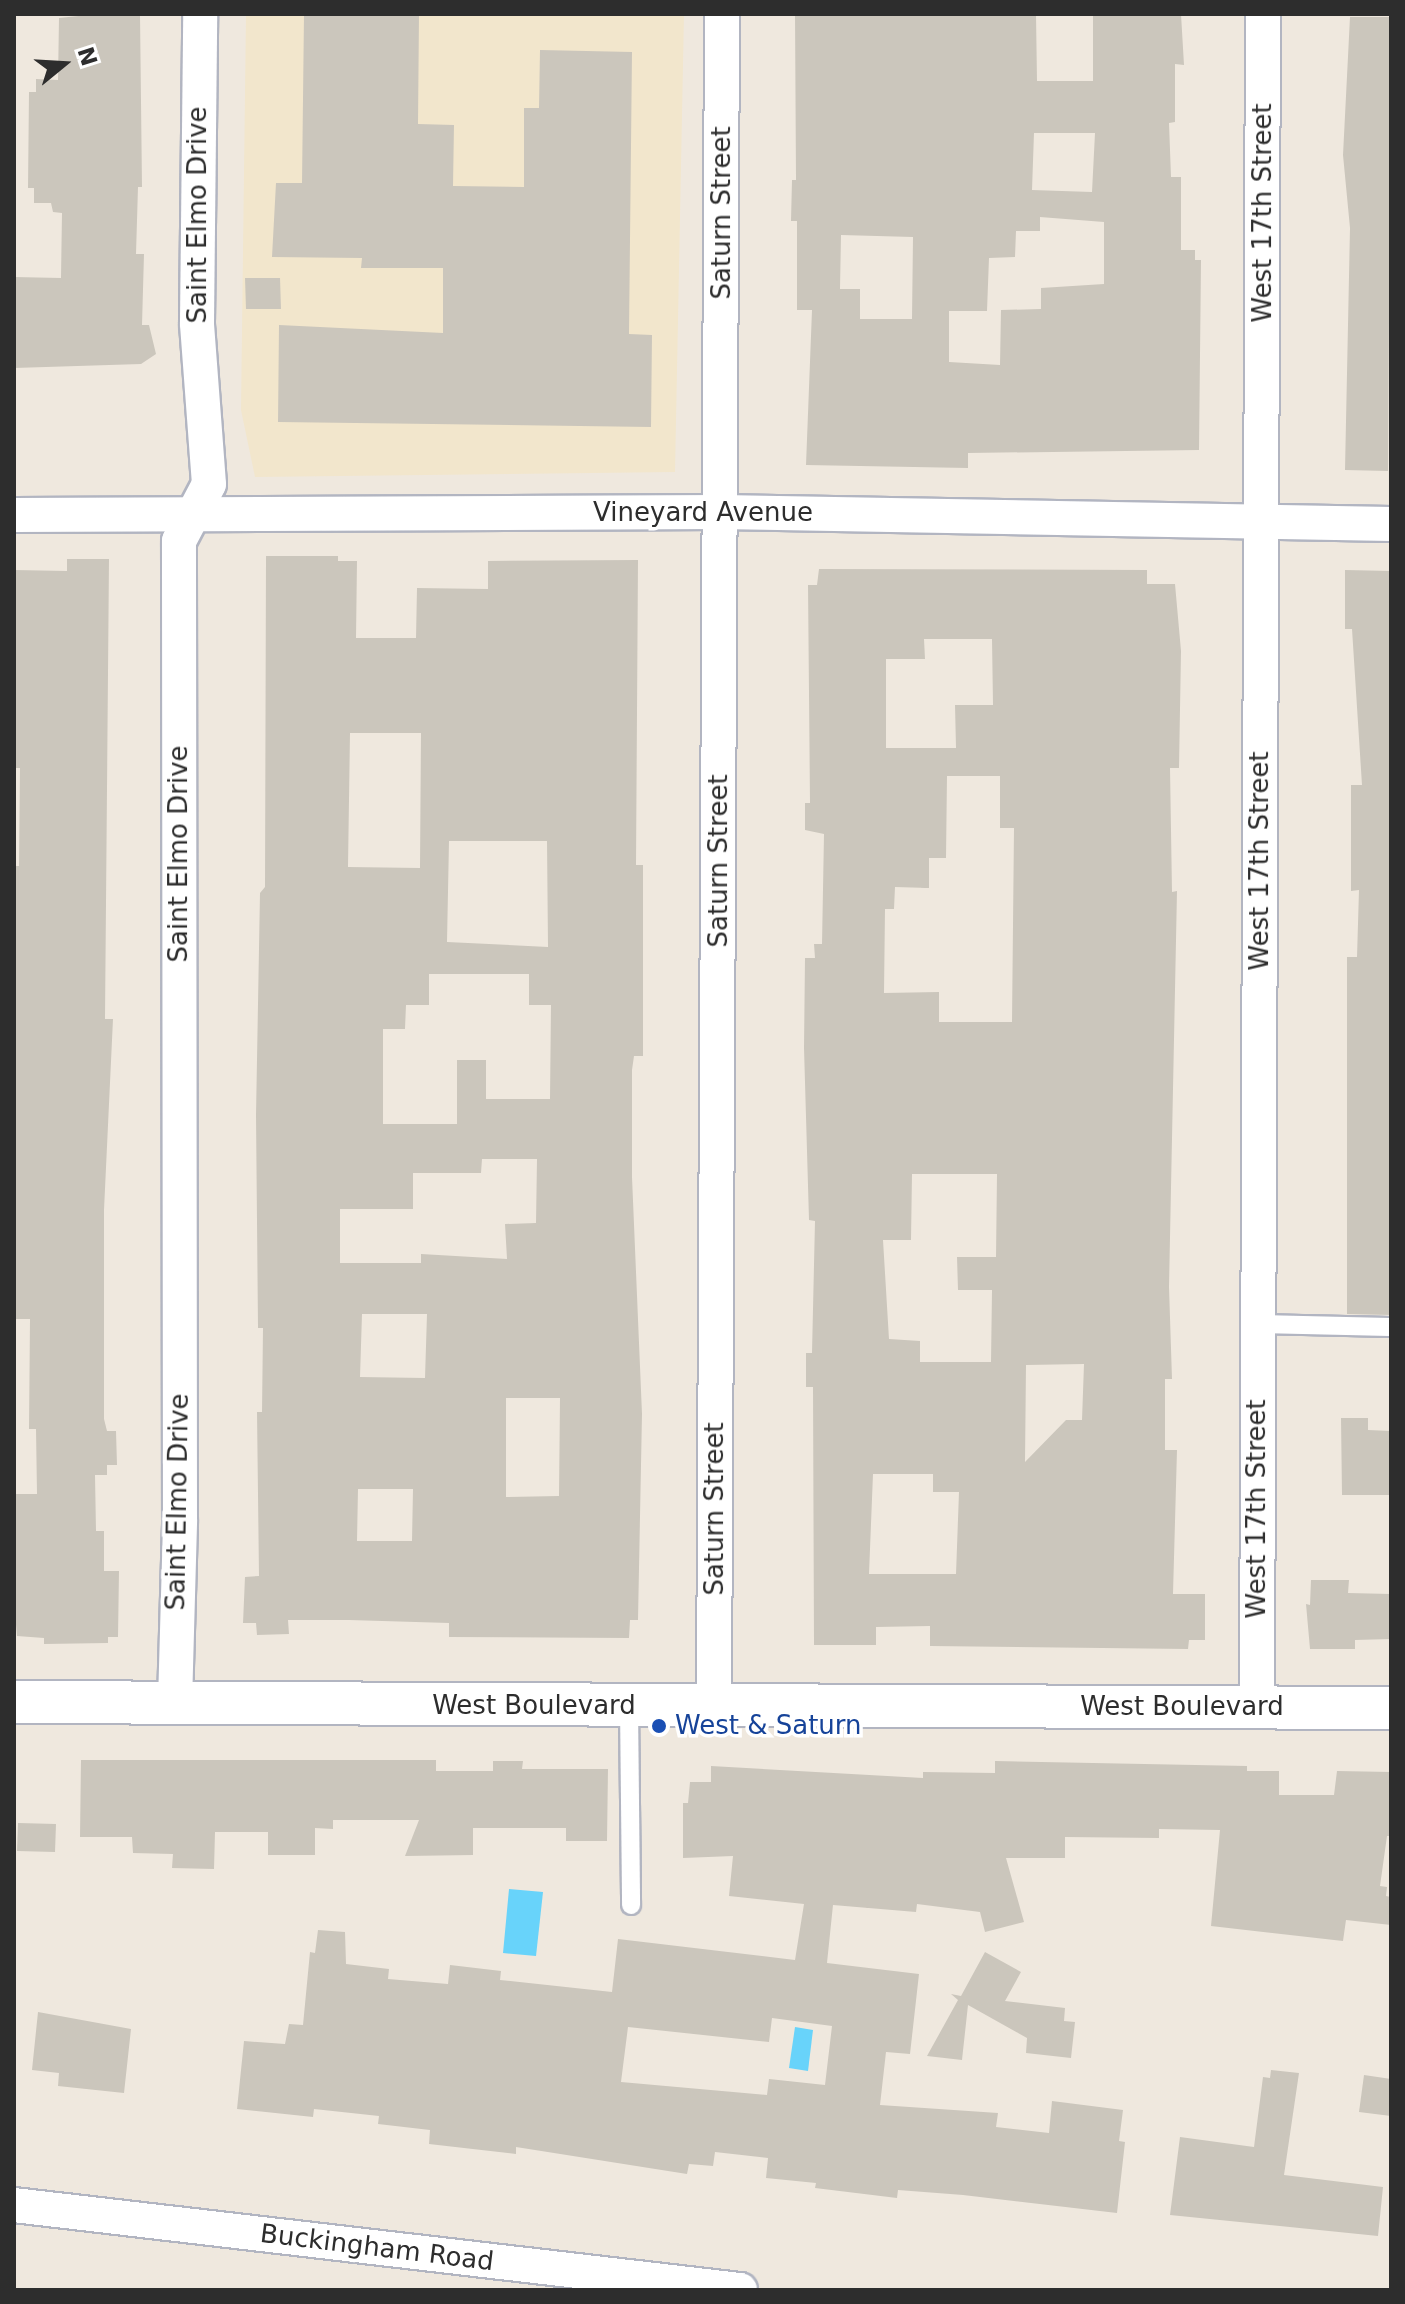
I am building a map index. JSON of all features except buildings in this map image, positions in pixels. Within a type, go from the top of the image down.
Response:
[{"type":"street","name":"Saint Elmo Drive","points":[[175,1703],[180,1520],[179,541],[197,514],[209,484],[197,323],[200,14]]},
{"type":"street","name":"Saturn Street","points":[[714,1707],[722,14]]},
{"type":"street","name":"West 17th Street","points":[[1257,1707],[1263,14]]},
{"type":"street","name":"Vineyard Avenue","points":[[14,515],[721,512],[1391,524]]},
{"type":"street","name":"West Boulevard","points":[[14,1702],[1391,1708]]},
{"type":"street","name":"Buckingham Road","points":[[14,2205],[740,2290]]},
{"type":"lane","points":[[1258,1324],[1391,1327]]},
{"type":"lane","points":[[629,1706],[631,1905]]},
{"type":"shaded area","points":[[246,14],[684,14],[675,472],[255,477],[241,410]]},
{"type":"water","points":[[509,1889],[543,1892],[536,1956],[503,1953]]},
{"type":"water","points":[[795,2027],[813,2030],[808,2071],[789,2068]]},
{"type":"place","name":"West & Saturn","points":[[659,1726]]}]
